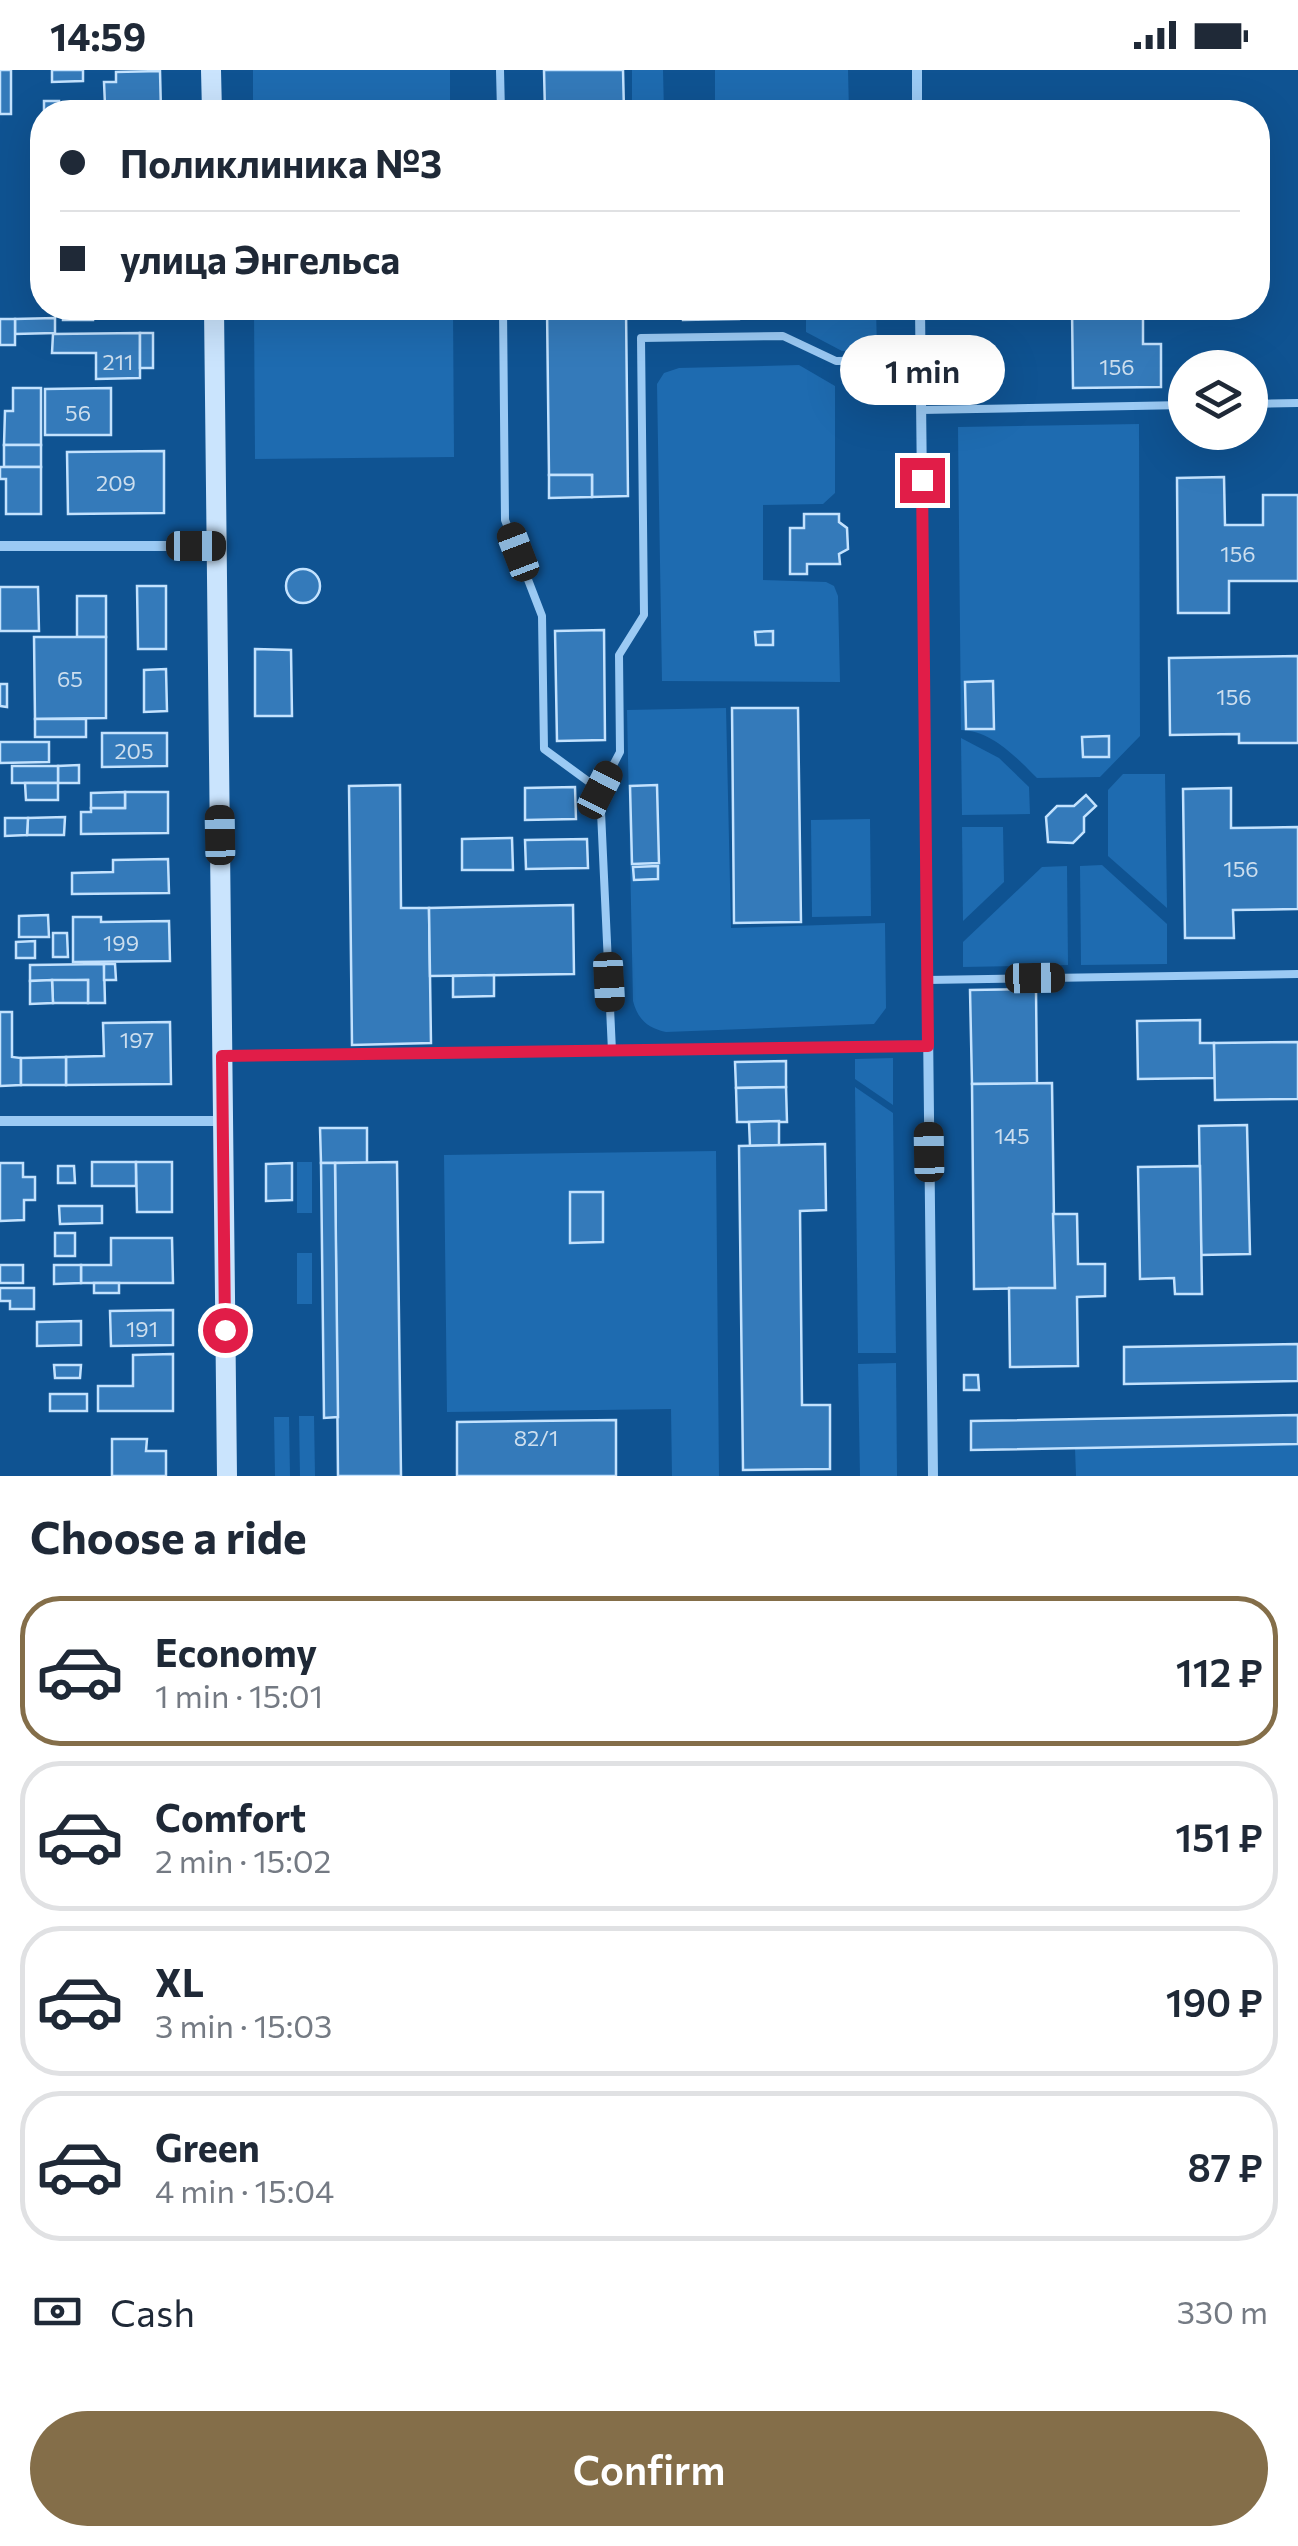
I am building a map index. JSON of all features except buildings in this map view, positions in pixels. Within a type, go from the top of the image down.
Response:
[{"type":"street","points":[[211,70],[212,100]]},
{"type":"street","points":[[917,70],[918,100]]},
{"type":"street","points":[[214,320],[226,1476]]},
{"type":"street","points":[[920,320],[933,1476]]},
{"type":"street","points":[[0,546],[216,546]]},
{"type":"street","points":[[0,1122],[222,1121]]},
{"type":"lane","points":[[500,70],[501,100]]},
{"type":"lane","points":[[503,320],[505,520],[542,616],[544,749],[600,790]]},
{"type":"lane","points":[[612,1050],[600,790],[620,752],[620,655],[644,615],[641,338],[783,336],[836,361],[920,360]]},
{"type":"lane","points":[[1268,404],[1298,403]]},
{"type":"lane","points":[[921,410],[1168,405]]},
{"type":"lane","points":[[927,980],[1298,974]]},
{"type":"lane","points":[[222,1056],[928,1046]]},
{"type":"shaded area","points":[[253,70],[450,70],[450,100],[253,100]]},
{"type":"shaded area","points":[[632,70],[663,70],[664,100],[632,100]]},
{"type":"shaded area","points":[[715,70],[848,70],[849,100],[715,100]]},
{"type":"shaded area","points":[[254,320],[453,320],[454,457],[255,459]]},
{"type":"shaded area","points":[[806,320],[876,320],[877,350],[842,351],[806,332]]},
{"type":"shaded area","points":[[799,365],[835,386],[835,493],[823,504],[763,505],[763,580],[826,582],[834,586],[838,596],[840,682],[662,681],[657,384],[664,373],[679,368]]},
{"type":"shaded area","points":[[1139,424],[1140,736],[1100,777],[1037,778],[993,740],[961,730],[958,427]]},
{"type":"shaded area","points":[[726,708],[731,928],[885,923],[886,1008],[874,1024],[666,1032],[649,1025],[638,1013],[633,1001],[627,710]]},
{"type":"shaded area","points":[[961,738],[999,758],[1029,787],[1030,814],[962,815]]},
{"type":"shaded area","points":[[1123,774],[1165,774],[1167,908],[1108,856],[1108,790]]},
{"type":"shaded area","points":[[870,819],[871,916],[812,917],[811,820]]},
{"type":"shaded area","points":[[962,827],[1003,827],[1004,882],[963,921]]},
{"type":"shaded area","points":[[1102,865],[1167,924],[1167,964],[1081,965],[1080,866]]},
{"type":"shaded area","points":[[1067,866],[1068,965],[963,967],[963,942],[1042,867]]},
{"type":"shaded area","points":[[893,1058],[893,1105],[855,1079],[855,1059]]},
{"type":"shaded area","points":[[855,1087],[893,1113],[896,1353],[858,1353]]},
{"type":"shaded area","points":[[716,1151],[719,1476],[672,1476],[671,1409],[447,1412],[444,1155]]},
{"type":"shaded area","points":[[297,1162],[312,1162],[312,1213],[297,1213]]},
{"type":"shaded area","points":[[297,1253],[312,1253],[312,1304],[297,1304]]},
{"type":"shaded area","points":[[896,1363],[897,1476],[860,1476],[858,1364]]},
{"type":"shaded area","points":[[299,1416],[314,1416],[315,1476],[300,1476]]},
{"type":"shaded area","points":[[274,1417],[289,1417],[290,1476],[275,1476]]},
{"type":"shaded area","points":[[1298,1444],[1298,1476],[1076,1476],[1075,1448]]},
{"type":"route","points":[[225,1330],[222,1056],[928,1046],[922,480]]}]
